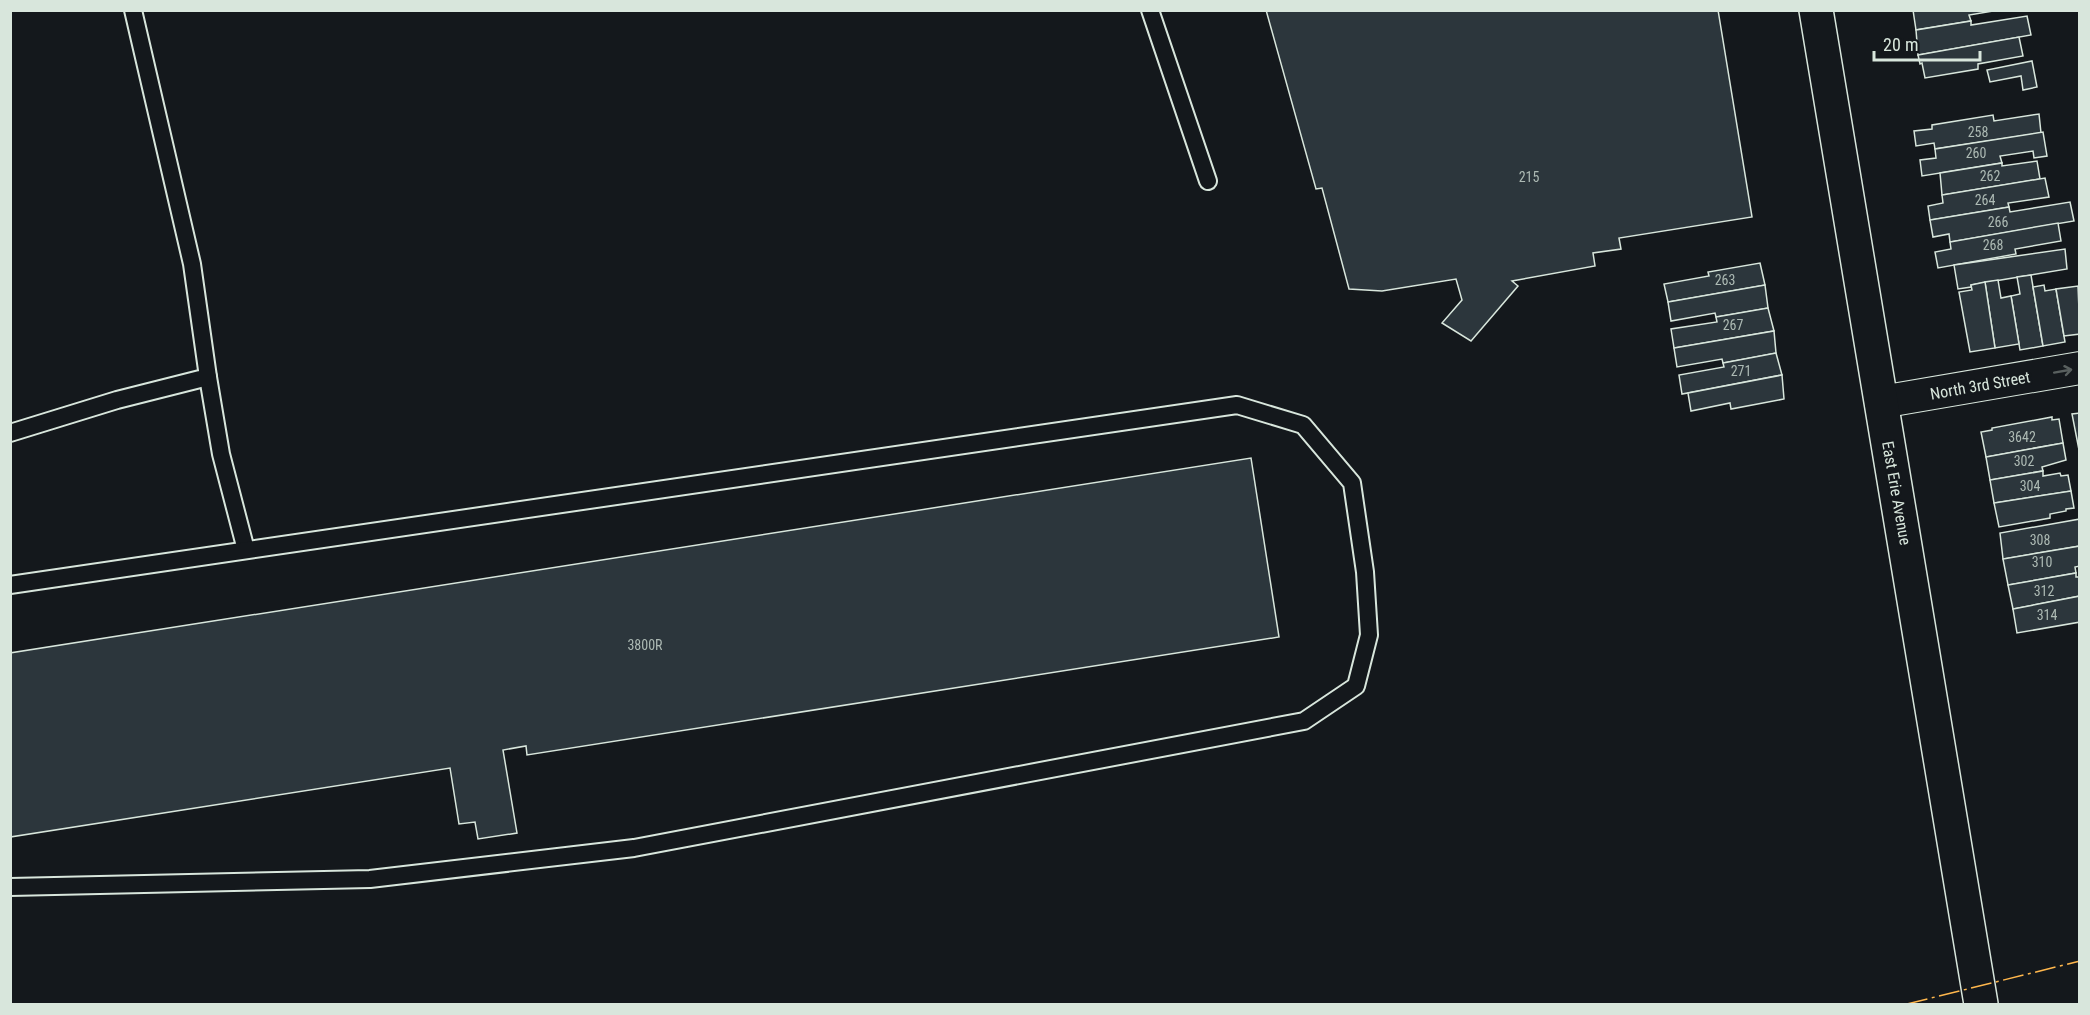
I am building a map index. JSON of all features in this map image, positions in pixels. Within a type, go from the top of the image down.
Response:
[{"type":"main road","name":"East Erie Avenue","points":[[1816,10],[1979,990]]},
{"type":"street","name":"North 3rd Street","points":[[1881,402],[2079,368]]},
{"type":"lane","points":[[133,10],[192,264],[220,454],[246,550]]},
{"type":"lane","points":[[1150,10],[1208,181]]},
{"type":"lane","points":[[10,433],[117,400],[208,377]]},
{"type":"lane","points":[[10,585],[1237,405],[1303,425],[1352,483],[1365,572],[1369,635],[1356,686],[1304,721],[634,848],[370,879],[10,887]]},
{"type":"building","points":[[1266,10],[1718,10],[1752,217],[1619,238],[1621,249],[1593,253],[1595,266],[1512,281],[1518,286],[1471,341],[1442,323],[1462,300],[1456,279],[1382,291],[1349,289],[1322,188],[1316,189]]},
{"type":"building","points":[[1913,10],[1999,10],[1969,15],[1971,21],[1916,30]]},
{"type":"building","points":[[2027,16],[2031,35],[1918,55],[1916,30],[1971,21],[1971,25]]},
{"type":"building","points":[[2019,37],[2023,56],[1978,64],[1978,69],[1925,78],[1922,63],[1920,64],[1918,55]]},
{"type":"building","points":[[2032,61],[2037,87],[2023,90],[2021,76],[1990,82],[1987,70]]},
{"type":"building","points":[[2039,114],[2041,133],[1935,149],[1934,143],[1916,146],[1914,131],[1932,129],[1932,125],[1993,115],[1994,121]]},
{"type":"building","points":[[2043,132],[2047,156],[2034,158],[2033,151],[2000,156],[2002,163],[1922,176],[1920,160],[1936,158],[1935,149]]},
{"type":"building","points":[[2037,161],[2040,179],[1942,195],[1940,173],[2002,163],[2002,166]]},
{"type":"building","points":[[2045,178],[2049,197],[2008,203],[2009,207],[1930,220],[1928,206],[1943,203],[1942,195]]},
{"type":"building","points":[[2070,202],[2074,221],[1950,242],[1949,234],[1933,237],[1930,220],[2009,207],[2010,212]]},
{"type":"building","points":[[2058,223],[2061,241],[2015,249],[2016,254],[1938,268],[1935,252],[1951,249],[1950,242]]},
{"type":"building","points":[[2065,249],[2067,269],[1958,289],[1954,265]]},
{"type":"building","points":[[1760,263],[1765,285],[1668,302],[1664,284],[1709,276],[1708,272]]},
{"type":"building","points":[[2031,275],[2043,346],[2020,350],[2011,296],[2020,294],[2017,277]]},
{"type":"building","points":[[1998,280],[2001,298],[2011,296],[2019,344],[1995,348],[1985,282]]},
{"type":"building","points":[[1985,282],[1995,348],[1970,352],[1959,292],[1972,290],[1971,285]]},
{"type":"building","points":[[1765,285],[1768,308],[1716,317],[1715,313],[1671,321],[1668,302]]},
{"type":"building","points":[[2044,285],[2045,291],[2056,289],[2065,342],[2043,346],[2033,287]]},
{"type":"building","points":[[2078,286],[2080,334],[2064,336],[2056,289]]},
{"type":"building","points":[[1768,308],[1774,331],[1674,348],[1671,329],[1717,322],[1716,317]]},
{"type":"building","points":[[1774,331],[1776,353],[1723,363],[1722,359],[1677,367],[1674,348]]},
{"type":"building","points":[[1776,353],[1782,375],[1682,394],[1679,375],[1724,367],[1723,363]]},
{"type":"building","points":[[1782,375],[1784,399],[1731,409],[1730,403],[1691,411],[1688,393]]},
{"type":"building","points":[[2080,413],[2080,455],[2072,414]]},
{"type":"building","points":[[2052,417],[2052,420],[2059,419],[2063,443],[1986,457],[1981,432]]},
{"type":"building","points":[[2063,443],[2066,460],[2042,467],[2043,471],[1990,480],[1986,457]]},
{"type":"building","points":[[1251,458],[1279,637],[527,755],[526,746],[503,750],[517,833],[478,839],[475,822],[459,824],[450,768],[10,837],[10,653]]},
{"type":"building","points":[[2043,471],[2043,476],[2060,473],[2061,476],[2068,475],[2071,491],[1994,503],[1990,480]]},
{"type":"building","points":[[2071,491],[2074,508],[2050,514],[2050,518],[1999,527],[1994,503]]},
{"type":"building","points":[[2080,519],[2080,546],[2003,559],[2000,533]]},
{"type":"building","points":[[2080,546],[2080,566],[2075,567],[2076,573],[2008,585],[2003,559]]},
{"type":"building","points":[[2076,573],[2076,577],[2080,577],[2080,596],[2013,609],[2008,585]]},
{"type":"building","points":[[2080,596],[2080,622],[2017,633],[2013,609]]},
{"type":"power","points":[[1907,1004],[2080,961]]}]
